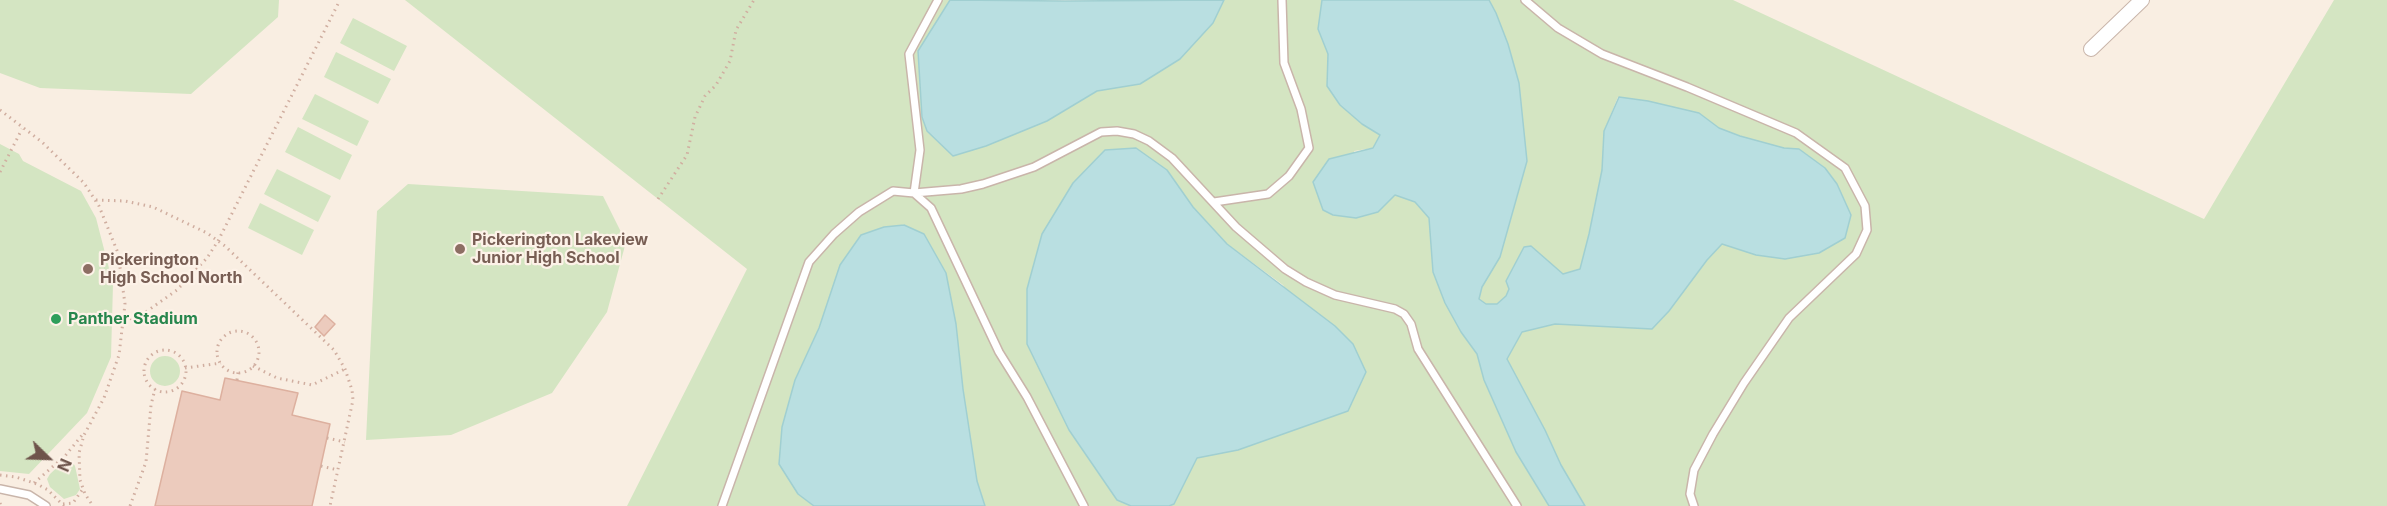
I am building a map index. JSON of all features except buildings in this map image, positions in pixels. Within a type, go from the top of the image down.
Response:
[{"type":"street","points":[[2091,49],[2142,0]]},
{"type":"lane","points":[[914,193],[920,150],[909,54],[938,0]]},
{"type":"lane","points":[[1214,202],[1268,194],[1289,176],[1308,148],[1300,109],[1284,63],[1282,0]]},
{"type":"lane","points":[[1525,0],[1558,28],[1602,54],[1796,133],[1845,168],[1865,206],[1867,230],[1856,254],[1789,318],[1744,383],[1713,434],[1694,470],[1690,494],[1694,506]]},
{"type":"lane","points":[[722,506],[809,262],[834,234],[859,212],[893,191],[914,193],[961,189],[1034,166],[1101,132],[1117,131],[1134,134],[1149,141],[1172,158],[1259,249],[1306,282],[1335,295],[1395,309],[1404,314],[1411,324],[1418,349],[1517,506]]},
{"type":"lane","points":[[914,193],[931,208],[999,352],[1027,398],[1084,506]]},
{"type":"lane","points":[[0,489],[29,495],[46,506]]},
{"type":"path","points":[[658,199],[687,155],[695,117],[705,96],[716,85],[730,61],[736,30],[754,0]]},
{"type":"path","points":[[124,321],[144,314],[177,290],[207,258],[218,241],[339,2]]},
{"type":"path","points":[[0,110],[68,165],[96,200],[117,253],[122,281],[124,321],[115,370],[105,398],[90,425],[79,453],[79,473],[83,488],[93,506]]},
{"type":"path","points":[[0,172],[22,129]]},
{"type":"path","points":[[96,200],[117,200],[153,207],[187,222],[218,241],[334,350],[345,369],[353,400],[330,506]]},
{"type":"path","points":[[237,331],[249,334],[257,345],[258,358],[253,366],[238,372],[228,370],[220,363],[217,353],[220,340],[225,335],[237,331]]},
{"type":"path","points":[[158,351],[170,351],[181,358],[185,368],[184,377],[176,388],[169,391],[155,390],[144,372],[145,365],[152,354],[158,351]]},
{"type":"path","points":[[185,368],[220,363]]},
{"type":"path","points":[[253,366],[277,378],[312,385],[345,369]]},
{"type":"path","points":[[237,380],[238,372]]},
{"type":"path","points":[[130,506],[146,462],[151,405],[155,390]]},
{"type":"path","points":[[34,483],[65,456],[90,425]]},
{"type":"path","points":[[327,438],[345,442]]},
{"type":"path","points":[[321,466],[338,470]]},
{"type":"path","points":[[63,504],[73,502],[78,498],[83,488]]},
{"type":"green space","points":[[0,0],[279,0],[278,17],[191,94],[40,88],[0,73]]},
{"type":"green space","points":[[405,0],[950,0],[918,52],[922,116],[927,131],[953,156],[986,146],[1047,121],[1097,91],[1140,83],[1213,23],[1224,0],[1322,0],[1318,29],[1328,54],[1327,86],[1340,105],[1362,124],[1380,135],[1373,148],[1354,151],[1378,212],[1395,195],[1415,202],[1429,218],[1433,272],[1461,332],[1477,354],[1484,380],[1516,452],[1549,506],[1169,506],[1174,504],[1197,458],[1238,450],[1348,411],[1283,285],[1227,244],[1193,207],[1167,170],[1069,430],[1117,500],[1131,506],[985,506],[977,481],[956,324],[861,235],[840,265],[819,328],[795,380],[798,494],[814,506],[627,506],[747,269]]},
{"type":"green space","points":[[1489,0],[1733,0],[2204,219],[2334,0],[2387,0],[2387,506],[1585,506],[1561,465],[1507,359],[1522,332],[1555,324],[1652,329],[1722,244],[1756,255],[1785,259],[1818,253],[1845,238],[1851,215],[1837,184],[1825,168],[1799,149],[1784,148],[1740,136],[1719,128],[1699,113],[1648,101],[1618,97],[1604,131],[1602,170],[1580,269],[1563,274],[1525,247],[1506,281],[1509,289],[1506,296],[1497,304],[1486,305],[1479,299],[1482,286],[1500,256],[1527,161],[1519,83],[1508,44]]},
{"type":"green space","points":[[353,18],[407,46],[394,71],[340,43]]},
{"type":"green space","points":[[336,52],[391,79],[378,104],[324,77]]},
{"type":"green space","points":[[315,94],[369,121],[357,146],[302,119]]},
{"type":"green space","points":[[298,127],[352,155],[340,180],[285,152]]},
{"type":"green space","name":"Panther Stadium","points":[[0,144],[19,154],[23,161],[81,191],[96,218],[113,284],[111,357],[87,413],[29,474],[0,471]]},
{"type":"green space","points":[[277,169],[331,196],[318,222],[264,194]]},
{"type":"green space","points":[[408,184],[603,196],[626,242],[607,312],[552,393],[451,435],[366,440],[377,211]]},
{"type":"green space","points":[[260,203],[314,230],[302,255],[248,228]]},
{"type":"green space","points":[[165,356],[176,360],[180,371],[176,382],[165,386],[154,382],[150,371],[154,360]]},
{"type":"green space","points":[[71,460],[75,466],[80,489],[76,495],[64,499],[50,487],[47,479],[64,461]]},
{"type":"water","points":[[950,0],[1224,0],[1213,23],[1180,59],[1140,84],[1097,91],[1047,121],[986,146],[953,156],[927,131],[922,117],[918,51]]},
{"type":"water","points":[[1322,0],[1489,0],[1508,44],[1519,83],[1527,161],[1500,257],[1482,287],[1479,299],[1486,304],[1497,304],[1506,296],[1509,289],[1506,281],[1524,247],[1531,246],[1563,274],[1580,269],[1602,170],[1604,131],[1619,97],[1699,113],[1719,128],[1740,136],[1784,148],[1799,149],[1825,168],[1837,184],[1851,215],[1845,238],[1819,253],[1785,259],[1756,255],[1722,244],[1652,329],[1555,324],[1522,332],[1507,359],[1561,465],[1585,506],[1549,506],[1516,452],[1484,380],[1477,354],[1461,332],[1445,303],[1433,272],[1429,218],[1415,202],[1395,195],[1378,212],[1356,218],[1333,215],[1323,210],[1313,182],[1329,159],[1373,148],[1380,135],[1362,124],[1340,105],[1327,86],[1328,54],[1318,29]]},
{"type":"water","points":[[1136,148],[1167,170],[1193,207],[1227,244],[1335,326],[1353,344],[1366,372],[1348,411],[1238,450],[1197,458],[1174,504],[1169,506],[1131,506],[1117,500],[1069,430],[1027,344],[1027,289],[1042,234],[1073,183],[1105,150]]},
{"type":"water","points":[[904,225],[924,234],[946,273],[956,324],[977,481],[985,506],[814,506],[798,494],[779,464],[782,427],[795,380],[819,328],[840,265],[861,235],[884,227]]},
{"type":"place","name":"Pickerington Lakeview Junior High School","points":[[460,249]]},
{"type":"place","name":"Pickerington High School North","points":[[88,269]]},
{"type":"place","name":"Panther Stadium","points":[[56,319]]}]
